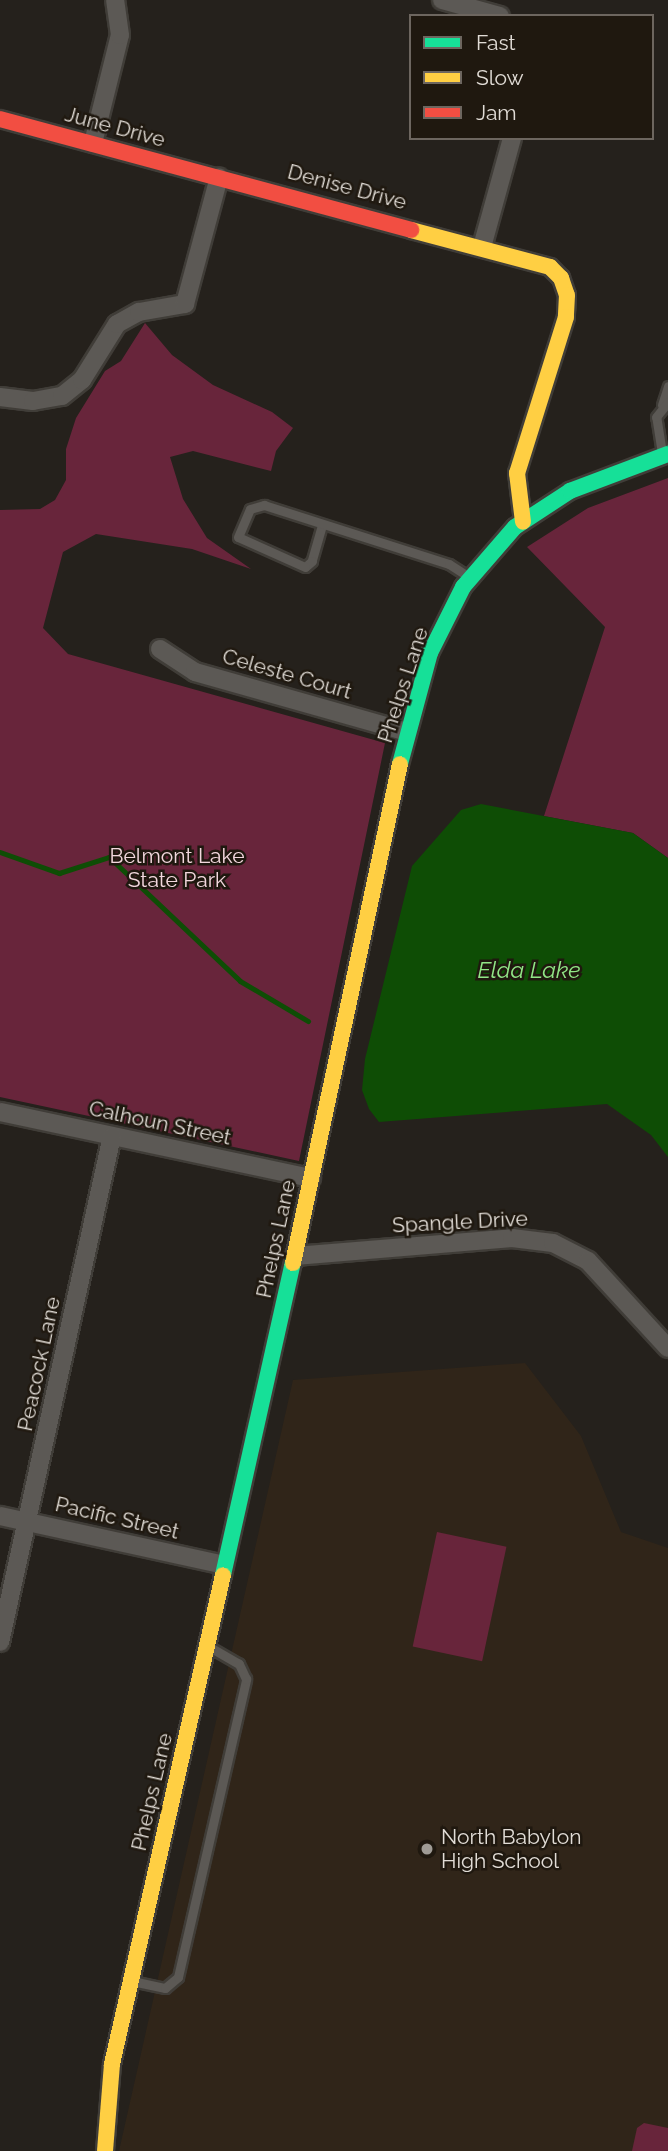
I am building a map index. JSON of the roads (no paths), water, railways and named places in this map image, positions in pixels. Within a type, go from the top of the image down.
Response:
[{"type":"street","points":[[93,143],[120,35],[115,0]]},
{"type":"street","points":[[442,0],[493,14]]},
{"type":"street","name":"June Drive","points":[[0,119],[219,177]]},
{"type":"street","points":[[482,247],[511,140]]},
{"type":"street","points":[[0,397],[33,401],[62,396],[82,380],[117,324],[138,312],[185,304],[219,177]]},
{"type":"street","name":"Denise Drive","points":[[219,177],[550,267],[561,278],[567,295],[566,317],[517,473],[523,522]]},
{"type":"street","name":"Phelps Lane","points":[[105,2151],[108,2088],[131,1980],[295,1256],[407,732],[430,653],[470,578],[523,522],[570,491],[666,456]]},
{"type":"street","name":"Celeste Court","points":[[160,649],[195,672],[407,732]]},
{"type":"street","name":"Calhoun Street","points":[[0,1112],[311,1178]]},
{"type":"street","name":"Peacock Lane","points":[[0,1642],[112,1136]]},
{"type":"street","name":"Spangle Drive","points":[[295,1256],[512,1238],[553,1243],[587,1261],[668,1348]]},
{"type":"street","name":"Pacific Street","points":[[0,1516],[224,1565]]},
{"type":"lane","points":[[666,456],[655,429],[668,386]]},
{"type":"lane","points":[[322,525],[312,561],[305,567],[296,566],[239,537],[256,504],[441,561],[470,578]]},
{"type":"lane","points":[[131,1980],[165,1988],[178,1977],[246,1679],[239,1664],[206,1645]]},
{"type":"water","name":"Elda Lake","points":[[481,804],[633,833],[668,858],[668,1157],[651,1135],[607,1104],[379,1122],[369,1109],[362,1090],[365,1059],[412,866],[461,810]]},
{"type":"waterway","points":[[0,852],[59,873],[109,857],[240,981],[308,1021]]},
{"type":"place","name":"North Babylon High School","points":[[427,1849]]},
{"type":"park label","name":"Belmont Lake State Park","points":[[177,868]]}]
